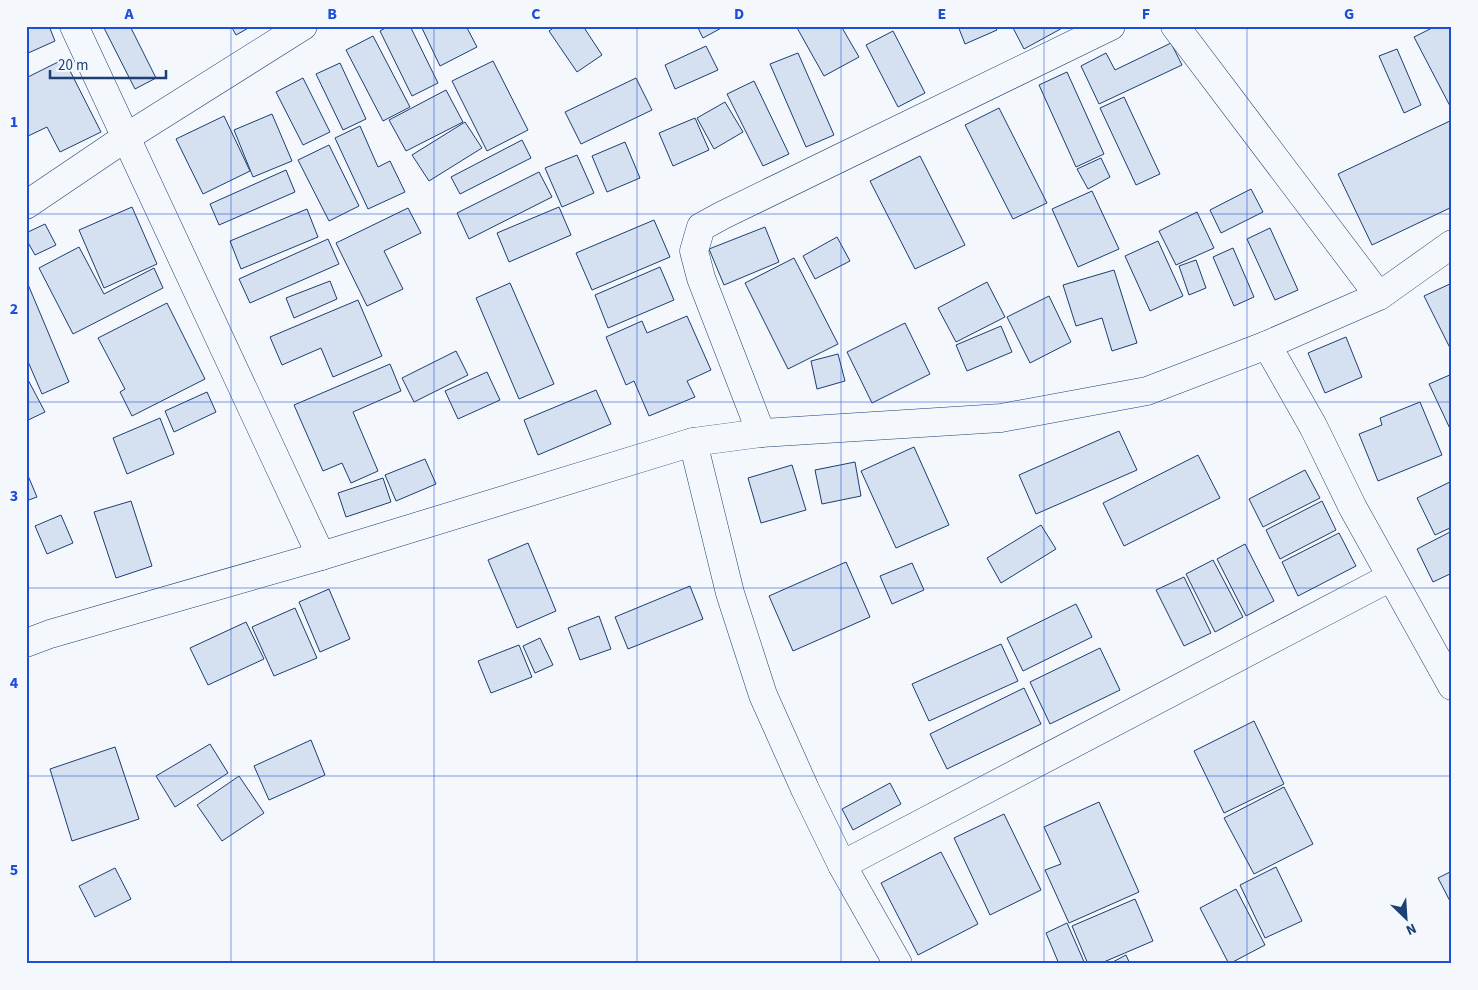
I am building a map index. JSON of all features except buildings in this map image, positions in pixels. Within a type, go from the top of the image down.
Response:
[{"type":"street","points":[[74,26],[321,556]]},
{"type":"street","points":[[26,204],[125,138],[303,26]]},
{"type":"street","points":[[760,433],[700,278],[694,251],[700,227],[1111,26]]},
{"type":"street","points":[[1175,26],[1379,296]]},
{"type":"street","points":[[26,643],[60,631],[321,556],[693,442],[760,433],[1001,418],[1148,391],[1267,345],[1379,296],[1452,244]]},
{"type":"street","points":[[1267,345],[1313,426],[1353,508],[1452,686]]},
{"type":"street","points":[[693,442],[730,593],[763,695],[805,789],[842,865],[898,964]]},
{"type":"street","points":[[842,865],[1391,577]]}]
